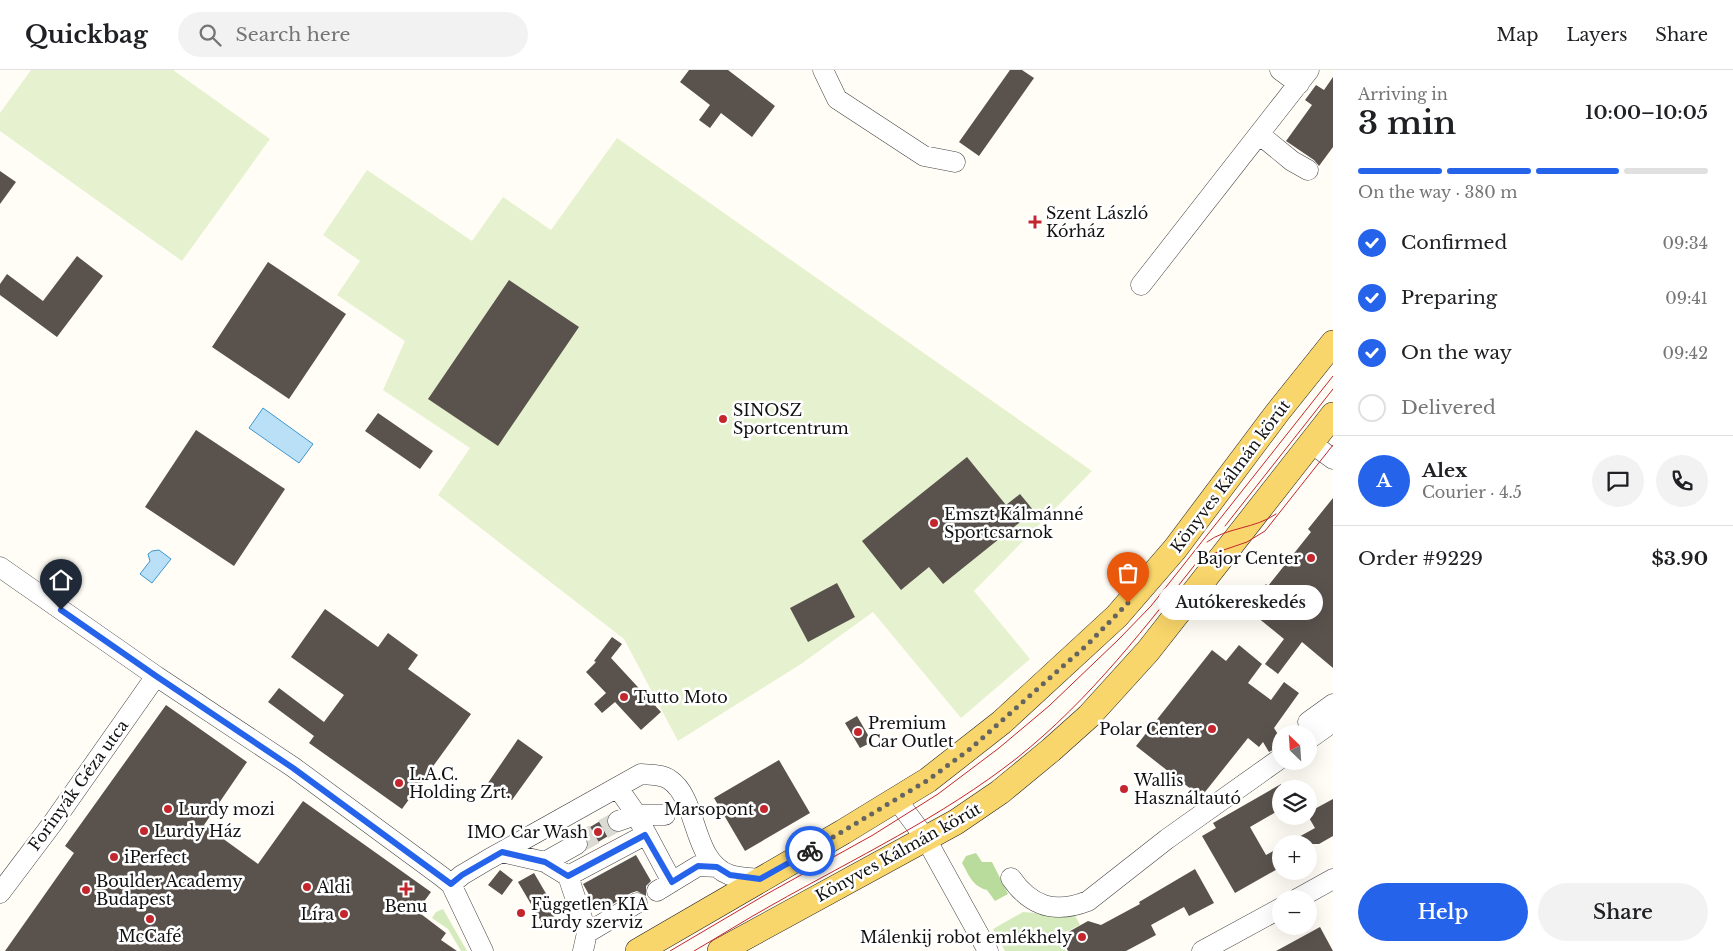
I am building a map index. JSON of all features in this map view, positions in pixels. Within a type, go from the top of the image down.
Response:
[{"type":"main road","name":"Könyves Kálmán körút","points":[[638,951],[897,800],[928,780],[1002,722],[1117,616],[1175,549],[1277,413],[1333,344]]},
{"type":"main road","name":"Könyves Kálmán körút","points":[[720,951],[956,822],[1000,792],[1051,750],[1089,716],[1148,651],[1333,415]]},
{"type":"street","points":[[824,70],[837,99],[924,156],[955,162]]},
{"type":"street","points":[[1141,285],[1259,134],[1302,75],[1280,70]]},
{"type":"street","points":[[1259,134],[1292,161],[1308,170]]},
{"type":"street","points":[[1311,443],[1333,459]]},
{"type":"street","points":[[0,567],[156,676],[293,768],[451,884],[483,951]]},
{"type":"street","name":"Forinyák Géza utca","points":[[0,893],[52,824],[156,676]]},
{"type":"street","points":[[1314,725],[1333,704]]},
{"type":"street","points":[[1318,727],[1333,722]]},
{"type":"street","points":[[1011,878],[1026,896],[1048,907],[1075,906],[1088,901],[1120,868],[1166,839],[1272,764]]},
{"type":"street","points":[[451,884],[462,875],[641,774],[655,775],[670,780],[682,793],[707,855],[717,867],[730,875],[760,879]]},
{"type":"street","points":[[618,788],[627,818],[645,835],[665,887],[698,866],[717,867]]},
{"type":"street","points":[[897,800],[926,839],[988,951]]},
{"type":"street","points":[[627,818],[666,815]]},
{"type":"street","points":[[568,876],[645,835]]},
{"type":"street","points":[[545,862],[577,844]]},
{"type":"street","points":[[502,852],[545,862],[568,876],[585,942],[637,902]]},
{"type":"street","points":[[1313,890],[1333,879]]},
{"type":"street","points":[[1202,951],[1272,913]]},
{"type":"green space","points":[[31,70],[173,70],[270,139],[182,261],[0,131],[0,113]]},
{"type":"green space","name":"SINOSZ Sportcentrum","points":[[617,138],[1092,471],[974,591],[1030,659],[961,718],[873,612],[801,664],[678,741],[624,639],[438,495],[470,448],[383,390],[405,341],[337,295],[360,261],[323,235],[367,170],[472,241],[503,197],[551,230]]},
{"type":"green space","points":[[976,853],[982,862],[992,862],[1008,894],[995,901],[987,890],[978,886],[972,879],[962,863],[966,856]]},
{"type":"green space","points":[[1071,908],[1080,925],[1058,936],[1066,951],[1005,951],[993,929],[1023,912],[1048,914]]},
{"type":"green space","points":[[443,909],[467,951],[461,951],[448,929],[432,918],[436,912]]},
{"type":"water","points":[[263,408],[313,444],[299,463],[249,428]]},
{"type":"water","points":[[159,550],[171,559],[152,583],[140,574],[150,561],[148,554]]},
{"type":"building","points":[[689,70],[728,70],[775,106],[752,137],[721,113],[710,128],[699,120],[710,105],[680,82]]},
{"type":"building","points":[[1010,70],[1022,70],[1034,78],[979,156],[959,142]]},
{"type":"building","points":[[1333,77],[1333,147],[1319,166],[1314,160],[1286,141],[1312,105],[1305,100],[1316,85],[1324,90]]},
{"type":"building","points":[[0,171],[16,182],[0,204]]},
{"type":"building","points":[[77,256],[103,276],[57,337],[0,295],[0,284],[7,274],[43,301]]},
{"type":"building","points":[[268,262],[346,314],[289,399],[212,347]]},
{"type":"building","points":[[509,280],[579,327],[498,446],[428,399]]},
{"type":"building","points":[[378,413],[433,451],[420,469],[365,431]]},
{"type":"building","points":[[196,430],[285,489],[234,566],[145,507]]},
{"type":"building","name":"Emszt Kálmánné Sportcsarnok","points":[[967,457],[1006,505],[1020,494],[1034,511],[943,584],[929,567],[901,590],[862,541]]},
{"type":"building","name":"Bajor Center","points":[[1333,498],[1333,668],[1302,642],[1278,674],[1265,664],[1284,639],[1246,608],[1266,584],[1268,586],[1311,532],[1308,529]]},
{"type":"building","points":[[837,583],[855,617],[808,642],[790,608]]},
{"type":"building","points":[[325,609],[378,647],[388,633],[418,655],[408,669],[471,714],[402,809],[309,743],[314,736],[268,702],[279,688],[324,722],[344,695],[291,657]]},
{"type":"building","name":"Tutto Moto","points":[[612,637],[622,644],[611,658],[661,712],[641,730],[615,702],[602,713],[594,704],[606,693],[586,672],[596,662],[594,661]]},
{"type":"building","name":"Polar Center","points":[[1239,645],[1262,664],[1248,683],[1271,700],[1284,682],[1299,693],[1276,725],[1272,725],[1272,750],[1269,752],[1263,742],[1259,747],[1248,738],[1201,797],[1136,746],[1212,650],[1226,661]]},
{"type":"building","name":"Lurdy Ház","points":[[166,705],[247,762],[204,825],[258,864],[303,801],[431,892],[417,911],[446,933],[441,940],[457,951],[5,951],[74,853],[65,846]]},
{"type":"building","name":"Premium Car Outlet","points":[[857,716],[872,742],[860,748],[845,723]]},
{"type":"building","points":[[518,739],[543,757],[512,800],[488,783]]},
{"type":"building","name":"Marsopont","points":[[779,760],[810,813],[745,851],[714,798]]},
{"type":"building","points":[[1272,789],[1272,814],[1250,827],[1266,855],[1272,852],[1272,872],[1235,893],[1202,836],[1216,828],[1213,823]]},
{"type":"building","points":[[1333,799],[1333,836],[1319,844],[1317,844],[1317,835],[1302,835],[1315,828],[1313,825],[1317,825],[1317,808]]},
{"type":"building","points":[[607,817],[607,825],[615,832],[588,848],[588,839],[580,833]]},
{"type":"building","points":[[636,855],[651,881],[646,886],[646,896],[637,891],[631,893],[599,912],[583,884]]},
{"type":"building","points":[[1195,869],[1214,903],[1189,916],[1184,907],[1151,925],[1156,935],[1126,951],[1068,951],[1062,940],[1063,935],[1088,921],[1101,925],[1140,904],[1139,902]]},
{"type":"building","points":[[500,870],[513,880],[502,895],[488,885]]},
{"type":"building","points":[[534,873],[558,914],[542,923],[518,882]]},
{"type":"building","points":[[1320,927],[1333,951],[1276,951],[1305,935],[1317,935],[1317,929]]},
{"type":"tunnel","points":[[577,844],[618,821]]},
{"type":"tram line","points":[[670,951],[873,835],[938,794],[999,748],[1049,706],[1151,606],[1333,376]]},
{"type":"tram line","points":[[1225,526],[1333,389]]},
{"type":"tram line","points":[[1200,561],[1212,554],[1247,542],[1265,531],[1333,445]]},
{"type":"tram line","points":[[1207,542],[1223,533],[1259,523],[1276,514]]},
{"type":"tram line","points":[[694,951],[898,836],[959,799],[1017,758],[1044,735],[1094,686],[1140,634],[1205,552]]},
{"type":"way so far","points":[[810,851],[928,780],[970,749],[1088,644],[1128,603]]},
{"type":"place","name":"Szent László Kórház","points":[[1035,222]]},
{"type":"place","name":"SINOSZ Sportcentrum","points":[[723,419]]},
{"type":"place","name":"Emszt Kálmánné Sportcsarnok","points":[[934,523]]},
{"type":"place","name":"Bajor Center","points":[[1311,558]]},
{"type":"place","name":"Autókereskedés","points":[[1128,603]]},
{"type":"place","name":"Tutto Moto","points":[[624,697]]},
{"type":"place","name":"Polar Center","points":[[1212,729]]},
{"type":"place","name":"Premium Car Outlet","points":[[858,732]]},
{"type":"place","name":"L.A.C. Holding Zrt.","points":[[399,783]]},
{"type":"place","name":"Wallis Használtautó","points":[[1124,789]]},
{"type":"place","name":"Lurdy mozi","points":[[168,809]]},
{"type":"place","name":"Marsopont","points":[[764,809]]},
{"type":"place","name":"Lurdy Ház","points":[[144,831]]},
{"type":"place","name":"IMO Car Wash","points":[[598,832]]},
{"type":"place","name":"iPerfect","points":[[114,857]]},
{"type":"place","name":"Aldi","points":[[307,887]]},
{"type":"place","name":"Benu","points":[[406,889]]},
{"type":"place","name":"Boulder Academy Budapest","points":[[86,890]]},
{"type":"place","name":"Független KIA Lurdy szerviz","points":[[521,913]]},
{"type":"place","name":"Líra","points":[[344,914]]},
{"type":"place","name":"McCafé","points":[[150,919]]},
{"type":"place","name":"Málenkij robot emlékhely","points":[[1082,937]]},
{"type":"route","points":[[61,610],[293,768],[451,884],[462,875],[502,852],[545,862],[568,876],[645,835],[672,882],[698,866],[717,867],[730,875],[760,879],[810,851]]}]
